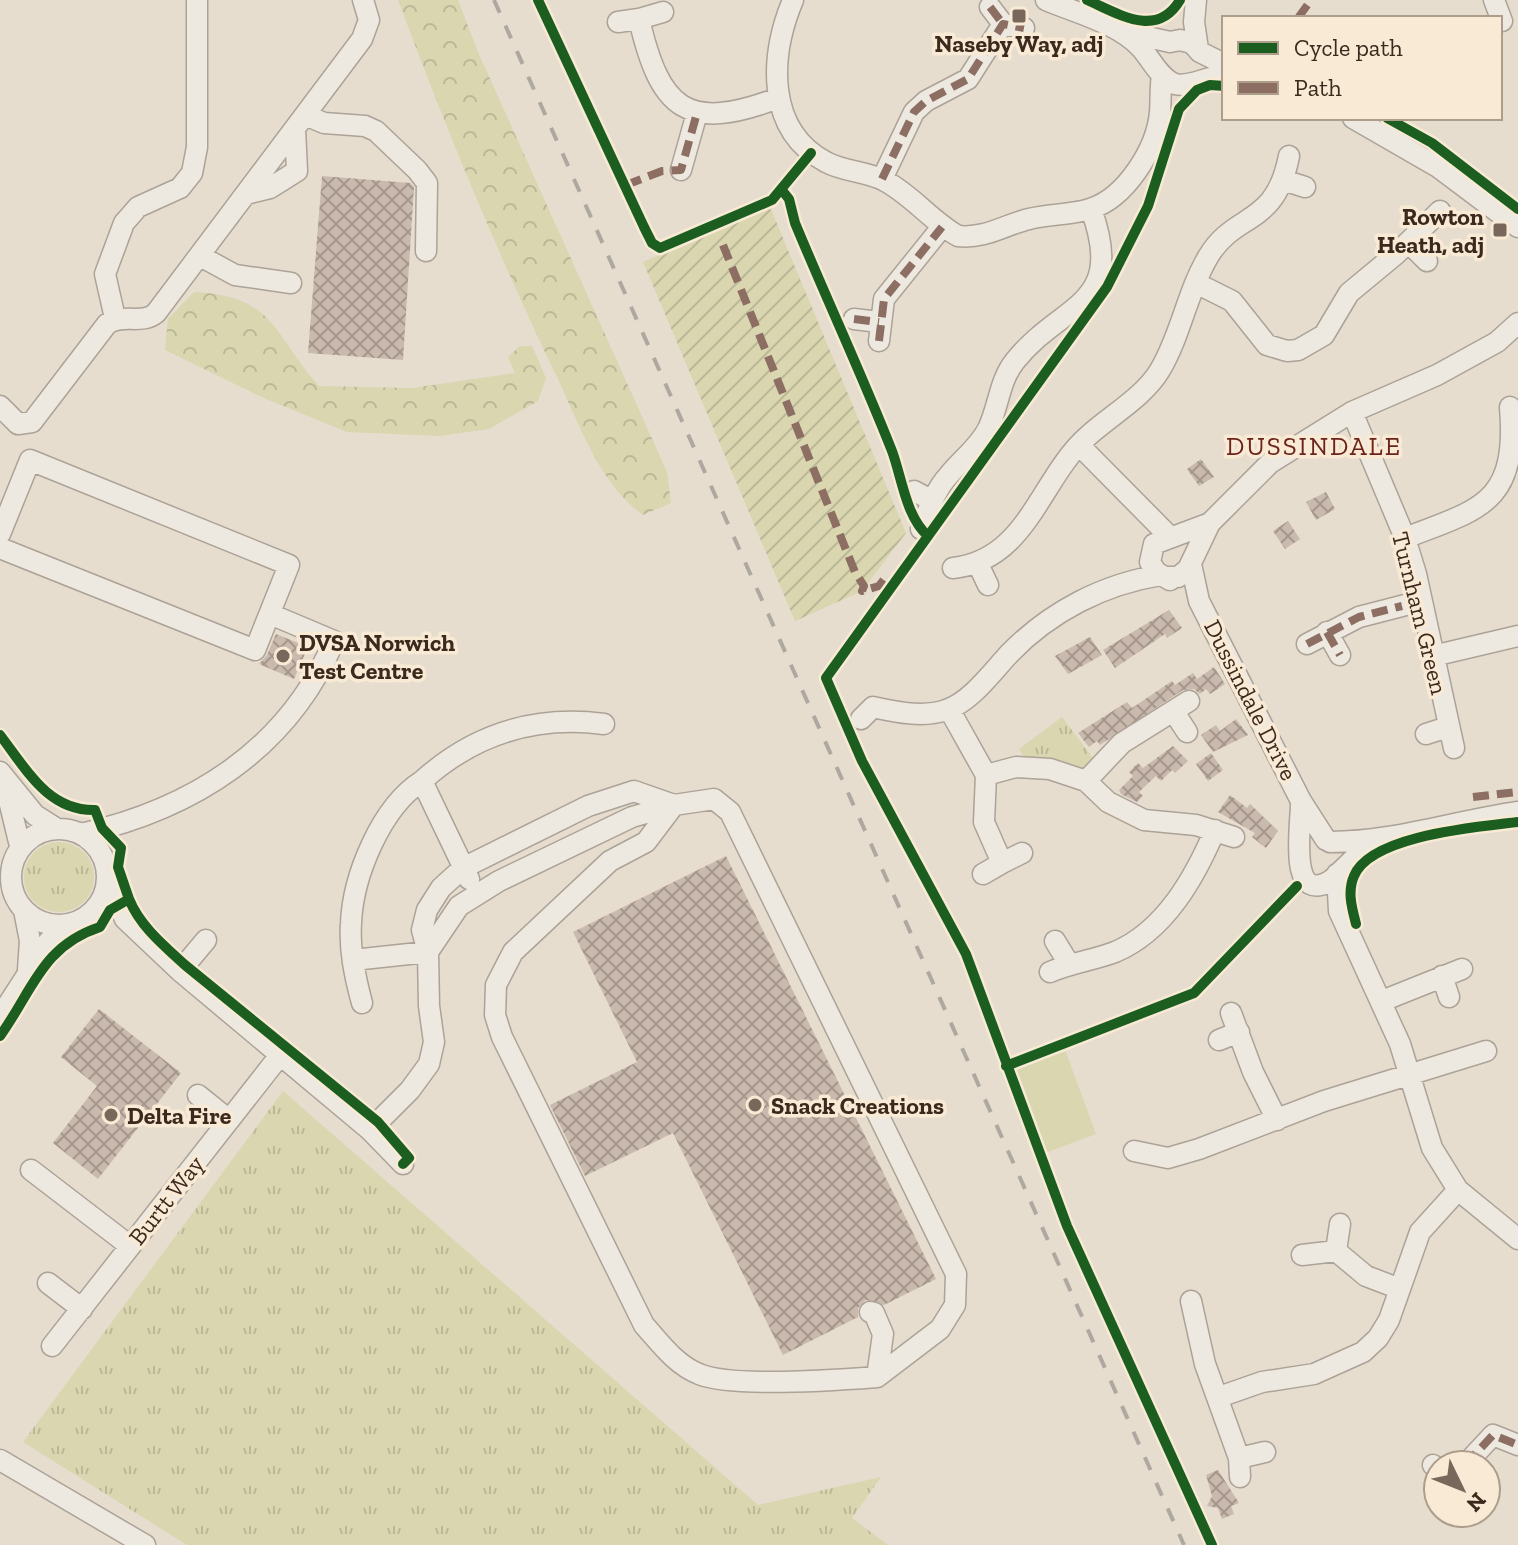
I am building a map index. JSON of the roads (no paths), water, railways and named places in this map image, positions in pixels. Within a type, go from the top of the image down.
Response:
[{"type":"street","points":[[115,318],[105,274],[113,245],[124,223],[138,207],[180,188],[192,173],[197,147],[197,0]]},
{"type":"street","points":[[0,406],[18,424],[32,422],[96,337],[115,318],[152,317],[368,29],[363,0]]},
{"type":"street","points":[[793,0],[776,51],[778,98],[790,130],[805,149],[829,164],[882,179],[942,227],[958,236],[973,237],[1038,216],[1091,209],[1130,180],[1153,138],[1160,113],[1161,50],[1172,41],[1195,0]]},
{"type":"street","points":[[1046,0],[1117,30],[1139,45],[1160,73],[1178,85],[1222,76]]},
{"type":"street","points":[[1160,113],[1199,74],[1203,63],[1194,22],[1195,0]]},
{"type":"street","points":[[1494,0],[1507,21]]},
{"type":"street","points":[[990,7],[1003,24],[1024,28]]},
{"type":"street","points":[[663,12],[628,20],[659,85],[673,100],[697,113],[740,110],[778,98]]},
{"type":"street","points":[[882,179],[914,112],[926,101],[968,79],[1003,24]]},
{"type":"street","points":[[1117,30],[1192,43],[1199,51],[1222,63]]},
{"type":"street","points":[[681,170],[697,113]]},
{"type":"street","points":[[1356,120],[1438,167],[1517,227]]},
{"type":"street","points":[[300,122],[365,126],[376,131],[417,170],[427,183],[426,251]]},
{"type":"street","points":[[953,568],[977,562],[1017,535],[1079,445],[1159,373],[1196,283],[1216,246],[1260,214],[1283,180],[1289,156]]},
{"type":"street","points":[[1283,180],[1305,187]]},
{"type":"street","points":[[914,491],[926,516],[949,475],[979,444],[989,427],[1002,382],[1013,363],[1092,291],[1102,255],[1091,209]]},
{"type":"street","points":[[1196,283],[1232,301],[1267,345],[1287,351],[1298,350],[1324,335],[1349,293],[1409,243],[1440,211]]},
{"type":"street","points":[[854,319],[879,331],[884,299],[942,227]]},
{"type":"street","points":[[1409,243],[1427,261]]},
{"type":"street","points":[[200,256],[235,275],[291,283]]},
{"type":"street","points":[[867,706],[913,714],[949,709],[1037,627],[1132,579],[1183,574],[1210,523],[1270,463],[1352,412],[1437,375],[1497,342],[1518,323]]},
{"type":"street","points":[[1405,538],[1493,501],[1511,476],[1518,453],[1510,407]]},
{"type":"street","name":"Turnham Green","points":[[1352,412],[1405,538],[1454,748]]},
{"type":"street","name":"Dussindale Drive","points":[[1079,445],[1170,536],[1187,543],[1199,601],[1301,801],[1341,856],[1339,911]]},
{"type":"street","points":[[0,534],[30,460],[289,565],[255,650],[0,548]]},
{"type":"street","name":"Dussindale Drive","points":[[1135,502],[1153,568],[1199,601]]},
{"type":"street","points":[[1132,579],[1159,539],[1210,523]]},
{"type":"street","points":[[977,562],[988,585]]},
{"type":"street","points":[[1307,644],[1359,617],[1421,601]]},
{"type":"street","points":[[0,772],[35,815],[57,829],[81,834],[127,822],[202,790],[229,773],[267,741],[311,689],[334,641],[270,614]]},
{"type":"street","points":[[1327,632],[1340,655]]},
{"type":"street","points":[[1433,656],[1518,636]]},
{"type":"street","points":[[1086,781],[1122,743],[1182,706],[1187,732]]},
{"type":"street","points":[[949,709],[986,775],[984,822],[1002,863]]},
{"type":"street","points":[[362,1003],[353,960],[350,922],[370,852],[385,822],[422,781],[460,750],[518,726],[577,720],[604,724]]},
{"type":"street","name":"Turnham Green","points":[[1426,734],[1448,727]]},
{"type":"street","points":[[986,775],[1035,766],[1086,781],[1108,802],[1144,820],[1225,833],[1179,897],[1147,932],[1114,952],[1060,968],[1055,941]]},
{"type":"street","points":[[0,772],[11,801],[20,846],[11,880],[24,910],[30,941],[28,970]]},
{"type":"street","points":[[422,781],[477,893]]},
{"type":"street","points":[[370,1130],[410,1090],[429,1064],[434,1042],[429,1006],[428,952],[422,930],[427,910],[441,888],[463,868],[563,817],[634,791],[674,805]]},
{"type":"street","points":[[353,960],[428,952],[459,906],[477,893],[632,817],[674,805],[714,799],[730,812],[956,1274],[955,1305],[940,1329],[877,1377],[729,1381],[698,1374],[670,1355],[644,1325],[502,1037],[495,1015],[496,985],[513,952],[610,861],[646,842],[674,805]]},
{"type":"street","name":"Dussindale Drive","points":[[1301,801],[1299,870],[1313,883]]},
{"type":"street","points":[[1300,850],[1313,840],[1371,842],[1460,820],[1518,812]]},
{"type":"street","points":[[89,916],[102,899],[106,870],[127,822]]},
{"type":"street","points":[[20,846],[36,835],[57,829]]},
{"type":"street","points":[[81,834],[94,845],[125,919],[180,971],[370,1130],[403,1164]]},
{"type":"street","points":[[1313,883],[1326,882],[1371,842]]},
{"type":"street","points":[[983,874],[1022,853]]},
{"type":"street","points":[[1313,883],[1339,911],[1382,1001],[1432,1148],[1458,1190],[1518,1239]]},
{"type":"street","points":[[24,910],[51,924],[69,924]]},
{"type":"street","points":[[0,1017],[49,941],[69,924],[89,916],[125,919]]},
{"type":"street","points":[[180,971],[206,940]]},
{"type":"street","points":[[1382,1001],[1462,969]]},
{"type":"street","points":[[1442,976],[1449,997]]},
{"type":"street","points":[[1219,1040],[1235,1023],[1253,1072],[1277,1120]]},
{"type":"street","points":[[1134,1151],[1168,1158],[1486,1051]]},
{"type":"street","name":"Burtt Way","points":[[52,1346],[281,1054]]},
{"type":"street","points":[[198,1095],[229,1120]]},
{"type":"street","points":[[31,1170],[130,1246]]},
{"type":"street","points":[[1219,1397],[1262,1382],[1314,1374],[1363,1352],[1383,1329],[1420,1232],[1458,1190]]},
{"type":"street","points":[[1336,1251],[1340,1224]]},
{"type":"street","points":[[1302,1255],[1336,1251],[1366,1276],[1400,1289]]},
{"type":"street","points":[[48,1283],[82,1309]]},
{"type":"street","points":[[1191,1301],[1205,1364],[1219,1397],[1240,1467],[1265,1452]]},
{"type":"street","points":[[870,1312],[874,1313],[883,1334],[877,1377]]},
{"type":"street","points":[[1480,1449],[1493,1435],[1518,1445]]},
{"type":"street","points":[[0,1460],[145,1545]]},
{"type":"railway","points":[[494,0],[1184,1545]]},
{"type":"place","name":"Naseby Way, adj","points":[[1019,16]]},
{"type":"place","name":"Rowton Heath, adj","points":[[1500,230]]},
{"type":"place","name":"DVSA Norwich Test Centre","points":[[283,656]]},
{"type":"place","name":"Snack Creations","points":[[755,1105]]},
{"type":"place","name":"Delta Fire","points":[[111,1115]]},
{"type":"district","name":"DUSSINDALE","points":[[1314,446]]}]
